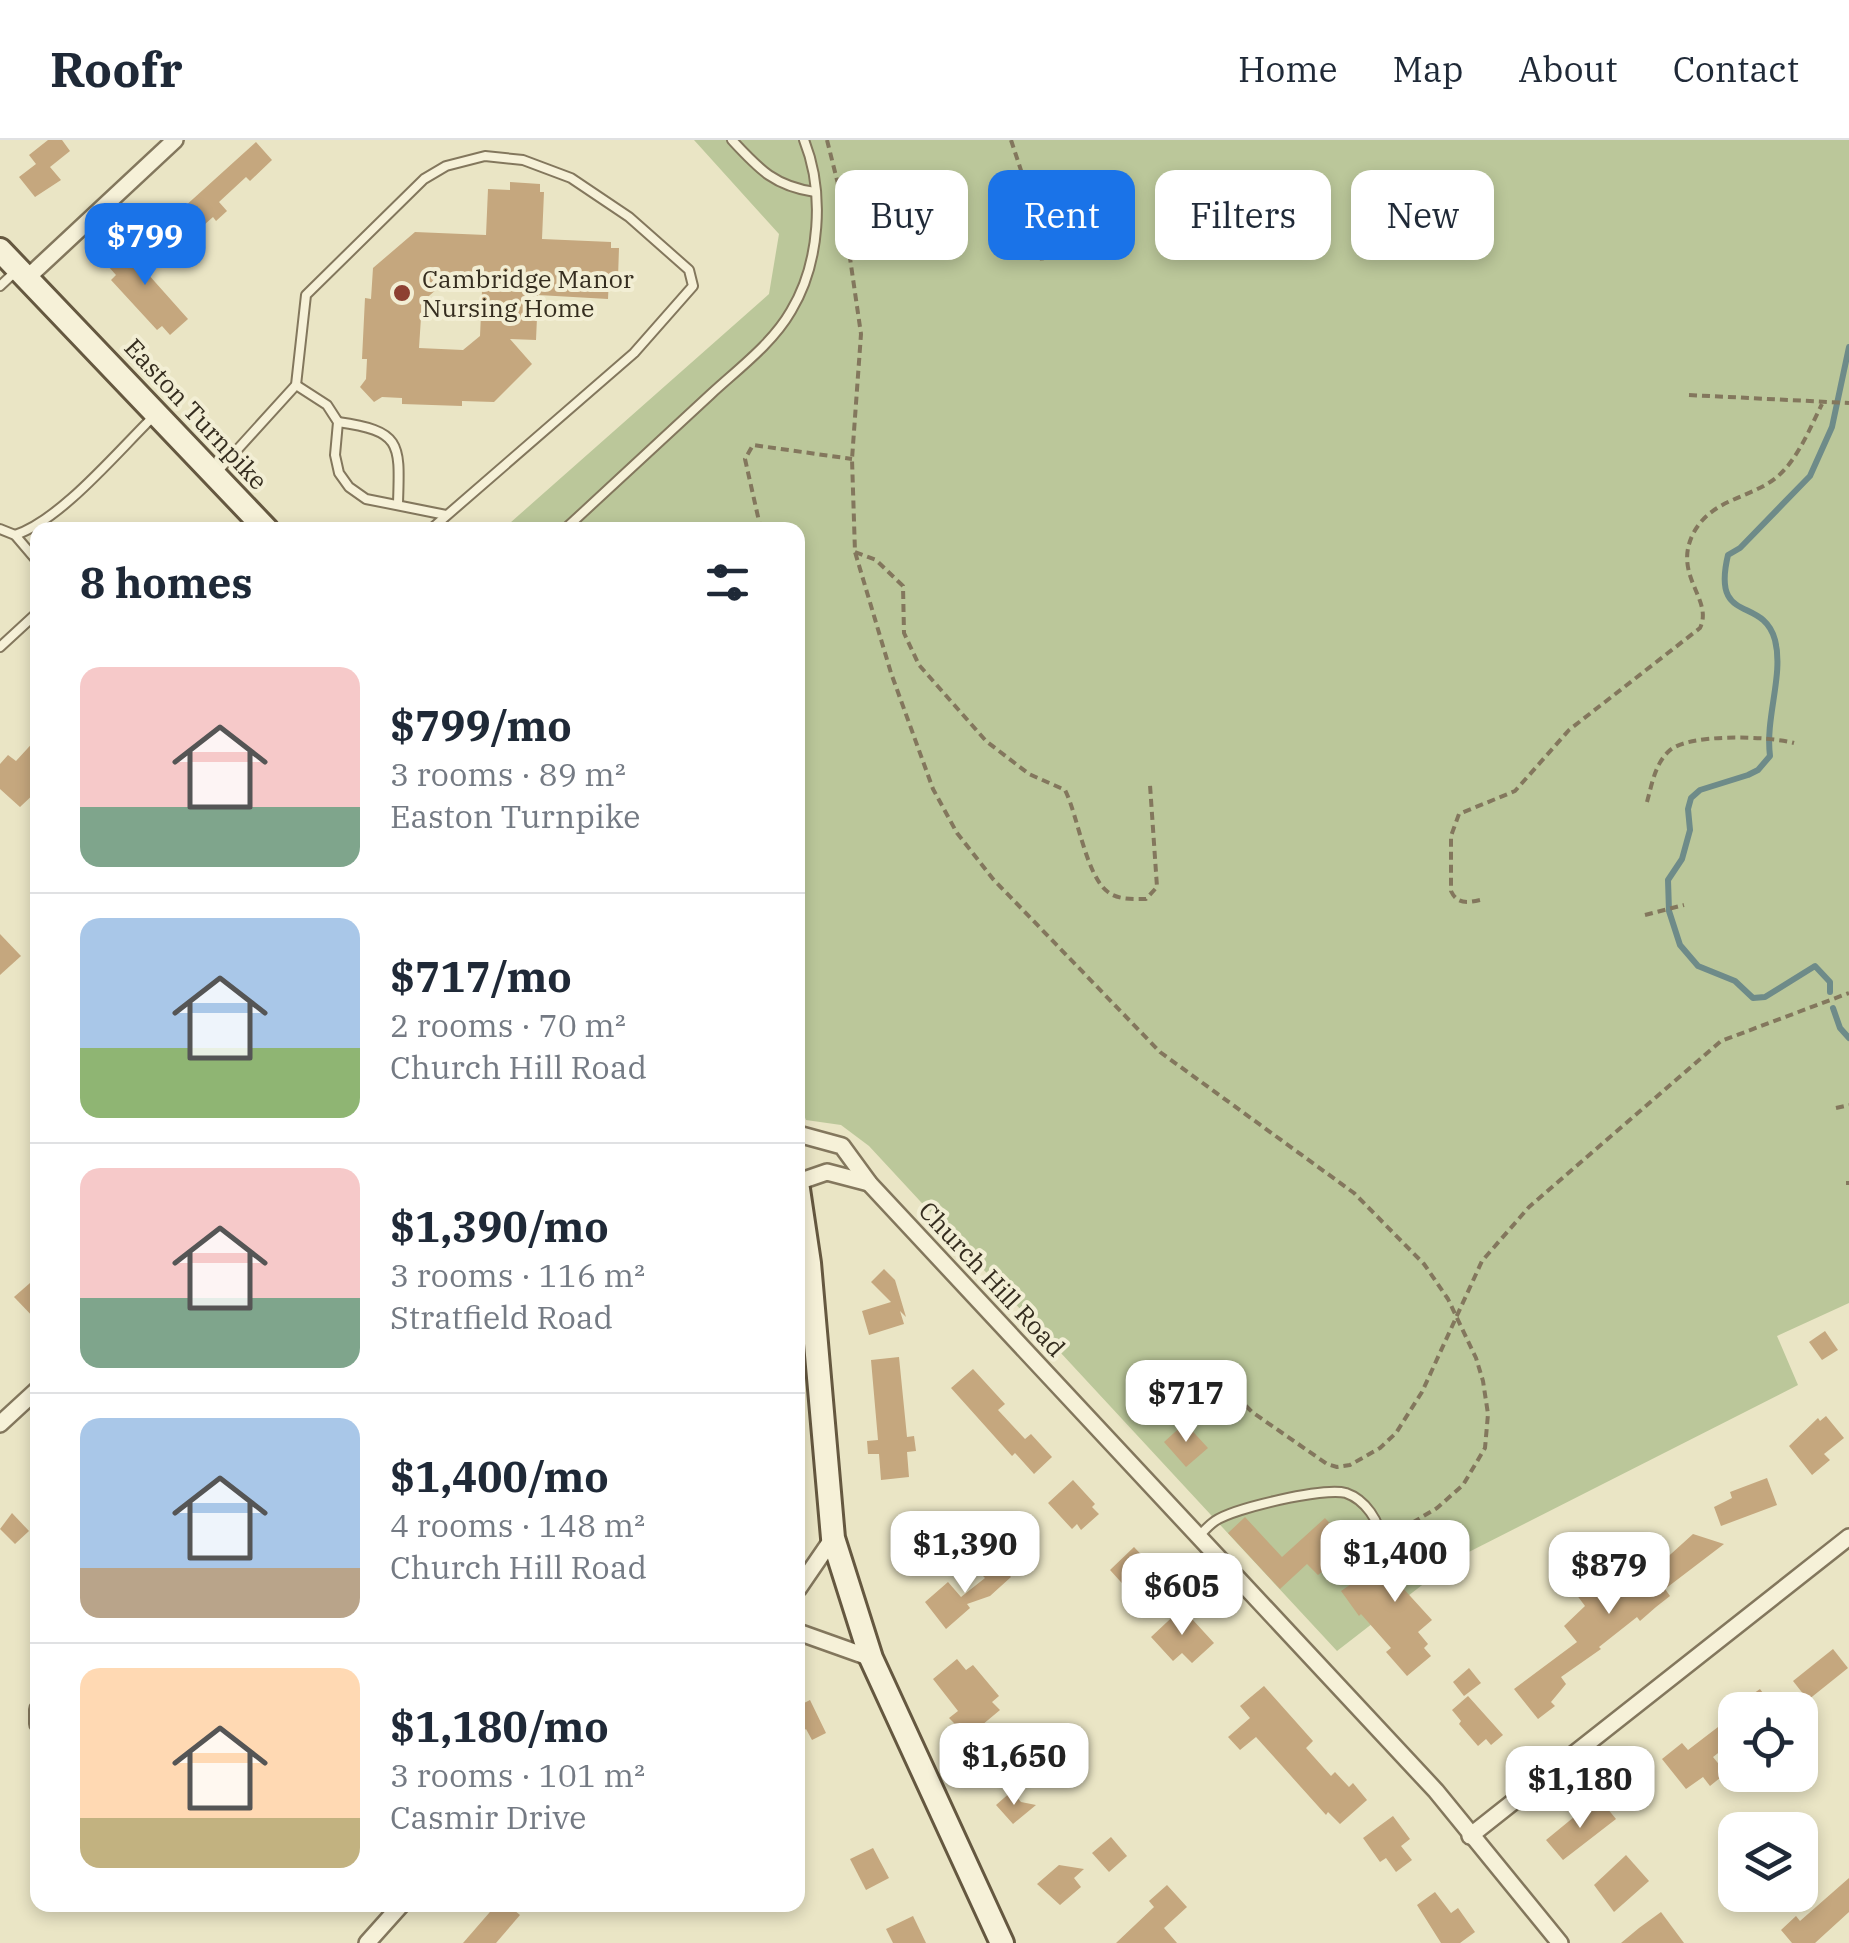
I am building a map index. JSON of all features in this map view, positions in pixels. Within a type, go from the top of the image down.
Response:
[{"type":"main road","name":"Easton Turnpike","points":[[0,250],[260,522]]},
{"type":"main road","points":[[805,1234],[833,1538],[871,1658],[1002,1943]]},
{"type":"street","points":[[23,274],[176,140]]},
{"type":"street","name":"Church Hill Road","points":[[805,1136],[842,1146],[869,1184],[1436,1791],[1560,1943]]},
{"type":"street","points":[[805,1183],[827,1172],[869,1184]]},
{"type":"street","points":[[0,1424],[30,1396]]},
{"type":"street","points":[[1470,1836],[1849,1536]]},
{"type":"street","points":[[805,1579],[833,1538]]},
{"type":"street","points":[[805,1634],[871,1658]]},
{"type":"street","points":[[367,1943],[396,1912]]},
{"type":"lane","points":[[732,140],[778,182],[788,188],[815,192]]},
{"type":"lane","points":[[573,522],[785,322],[805,283],[815,237],[812,159],[804,140]]},
{"type":"lane","points":[[215,474],[296,384],[306,295],[424,180],[466,159],[485,156],[523,160],[571,178],[611,204],[689,270],[693,286],[634,353],[438,522]]},
{"type":"lane","points":[[0,286],[23,274]]},
{"type":"lane","points":[[296,384],[327,405],[338,422],[334,455],[339,474],[349,487],[366,499],[446,514]]},
{"type":"lane","points":[[43,522],[157,413]]},
{"type":"lane","points":[[338,422],[378,430],[391,439],[398,453],[398,503]]},
{"type":"lane","points":[[0,530],[15,535],[30,553]]},
{"type":"lane","points":[[15,535],[30,530]]},
{"type":"lane","points":[[0,646],[30,619]]},
{"type":"lane","points":[[1198,1537],[1215,1520],[1230,1514],[1284,1499],[1351,1494],[1376,1519],[1382,1541],[1343,1574]]},
{"type":"path","points":[[827,140],[836,168],[861,334],[852,459],[855,552],[932,788],[973,854],[1084,976],[1160,1052],[1354,1193],[1424,1264],[1457,1315],[1476,1358],[1487,1398],[1485,1448],[1463,1485],[1437,1508],[1382,1541]]},
{"type":"path","points":[[1011,140],[1040,228],[1042,262]]},
{"type":"path","points":[[1689,395],[1847,403]]},
{"type":"path","points":[[1480,900],[1461,902],[1451,890],[1450,836],[1460,814],[1515,791],[1568,730],[1700,628],[1702,606],[1690,582],[1686,561],[1693,534],[1718,506],[1780,475],[1825,403]]},
{"type":"path","points":[[760,522],[745,459],[753,445],[852,459]]},
{"type":"path","points":[[855,552],[876,560],[903,586],[904,633],[918,664],[986,741],[1030,774],[1065,790],[1097,878],[1108,892],[1125,898],[1146,898],[1157,887],[1150,785]]},
{"type":"path","points":[[1647,802],[1660,762],[1676,746],[1710,739],[1794,743]]},
{"type":"path","points":[[1644,915],[1684,904]]},
{"type":"path","points":[[1210,1369],[1252,1412],[1327,1464],[1343,1466],[1380,1448],[1396,1433],[1422,1392],[1482,1260],[1510,1226],[1733,1034],[1849,993]]},
{"type":"path","points":[[1836,1108],[1847,1106]]},
{"type":"green space","points":[[694,140],[1849,140],[1849,1303],[1777,1336],[1798,1385],[1457,1558],[1337,1651],[869,1146],[841,1125],[806,1120],[805,522],[511,522],[769,294],[779,234]]},
{"type":"building","points":[[48,140],[62,140],[70,151],[50,167],[61,180],[35,197],[19,177],[36,164],[29,155]]},
{"type":"building","points":[[256,142],[272,160],[219,202],[227,211],[216,221],[213,217],[187,240],[173,223],[186,211],[183,208]]},
{"type":"building","name":"Cambridge Manor Nursing Home","points":[[510,182],[540,184],[540,192],[544,192],[542,239],[611,242],[611,248],[619,248],[618,278],[609,277],[608,299],[538,295],[536,340],[510,339],[532,364],[494,402],[462,401],[462,406],[402,404],[402,398],[382,397],[374,402],[360,387],[366,379],[367,359],[362,359],[365,298],[371,299],[373,268],[415,232],[486,235],[488,189],[510,190]],"holes":[[[437,289],[482,291],[480,336],[463,350],[419,348],[422,302]]]},
{"type":"building","points":[[142,234],[155,248],[139,264],[188,319],[170,335],[162,326],[157,330],[111,280],[116,275],[108,266]]},
{"type":"building","points":[[30,746],[30,798],[20,807],[0,789],[0,764],[8,755],[16,761]]},
{"type":"building","points":[[0,934],[21,956],[0,975]]},
{"type":"building","points":[[884,1269],[895,1280],[906,1317],[900,1311],[904,1324],[869,1335],[862,1311],[891,1302],[871,1282]]},
{"type":"building","points":[[30,1283],[30,1314],[14,1297]]},
{"type":"building","points":[[1825,1331],[1838,1350],[1822,1360],[1809,1342]]},
{"type":"building","points":[[899,1357],[907,1437],[914,1436],[916,1451],[907,1452],[909,1477],[881,1480],[879,1454],[868,1454],[867,1441],[878,1440],[871,1360]]},
{"type":"building","points":[[973,1369],[1005,1404],[998,1410],[1025,1439],[1031,1434],[1052,1457],[1034,1474],[1015,1453],[1012,1456],[951,1388]]},
{"type":"building","points":[[1826,1416],[1844,1438],[1824,1454],[1830,1460],[1812,1475],[1789,1446],[1818,1418],[1820,1421]]},
{"type":"building","points":[[1185,1423],[1208,1448],[1186,1467],[1164,1442]]},
{"type":"building","points":[[1767,1478],[1777,1505],[1721,1526],[1714,1507],[1732,1498],[1730,1492]]},
{"type":"building","points":[[1073,1480],[1099,1514],[1081,1530],[1077,1524],[1072,1529],[1048,1503]]},
{"type":"building","points":[[12,1513],[29,1531],[15,1544],[0,1529]]},
{"type":"building","points":[[1245,1517],[1282,1557],[1325,1518],[1352,1547],[1318,1575],[1307,1564],[1280,1589],[1228,1533]]},
{"type":"building","points":[[1693,1534],[1724,1544],[1665,1589],[1670,1596],[1640,1621],[1637,1617],[1561,1677],[1566,1684],[1551,1702],[1555,1706],[1538,1719],[1514,1689],[1577,1642],[1564,1626],[1585,1606],[1564,1578],[1579,1566],[1604,1598],[1633,1574],[1640,1582]]},
{"type":"building","points":[[1416,1539],[1434,1564],[1401,1586],[1432,1620],[1418,1632],[1428,1644],[1424,1648],[1431,1656],[1407,1676],[1386,1652],[1391,1648],[1341,1591]]},
{"type":"building","points":[[1134,1547],[1157,1576],[1140,1592],[1135,1587],[1130,1592],[1110,1570]]},
{"type":"building","points":[[998,1562],[1011,1577],[990,1596],[967,1604],[970,1608],[946,1629],[925,1602],[948,1582],[961,1597]]},
{"type":"building","points":[[1182,1608],[1214,1643],[1192,1663],[1182,1653],[1173,1661],[1151,1637]]},
{"type":"building","points":[[1833,1649],[1848,1668],[1818,1692],[1802,1692],[1793,1681]]},
{"type":"building","points":[[957,1659],[966,1670],[973,1665],[999,1696],[992,1702],[1000,1710],[976,1730],[1012,1770],[993,1787],[982,1775],[984,1771],[978,1765],[982,1762],[954,1729],[949,1718],[958,1711],[933,1679]]},
{"type":"building","points":[[1469,1668],[1481,1683],[1464,1696],[1453,1682]]},
{"type":"building","points":[[1264,1686],[1313,1741],[1306,1748],[1331,1776],[1335,1772],[1349,1787],[1353,1783],[1367,1800],[1340,1824],[1328,1812],[1326,1815],[1256,1737],[1240,1750],[1228,1737],[1250,1718],[1240,1706]]},
{"type":"building","points":[[1468,1696],[1503,1735],[1491,1745],[1486,1739],[1478,1746],[1452,1710]]},
{"type":"building","points":[[810,1700],[826,1733],[812,1740],[805,1730],[805,1702]]},
{"type":"building","points":[[1718,1727],[1718,1753],[1713,1757],[1718,1763],[1718,1780],[1710,1786],[1703,1777],[1686,1789],[1662,1759],[1682,1743],[1688,1750]]},
{"type":"building","points":[[1012,1791],[1021,1802],[1036,1805],[1013,1824],[996,1805]]},
{"type":"building","points":[[1602,1802],[1616,1819],[1563,1860],[1546,1840],[1574,1817],[1578,1822]]},
{"type":"building","points":[[1393,1816],[1410,1839],[1401,1846],[1412,1860],[1396,1872],[1386,1858],[1380,1862],[1363,1838]]},
{"type":"building","points":[[1111,1837],[1127,1856],[1109,1872],[1092,1853]]},
{"type":"building","points":[[873,1848],[889,1878],[866,1890],[850,1859]]},
{"type":"building","points":[[1626,1855],[1649,1881],[1614,1912],[1594,1885]]},
{"type":"building","points":[[1059,1865],[1084,1869],[1074,1878],[1081,1887],[1060,1905],[1037,1884]]},
{"type":"building","points":[[1849,1878],[1849,1912],[1815,1943],[1792,1943],[1781,1930],[1796,1916],[1800,1921],[1810,1912],[1818,1912],[1818,1905]]},
{"type":"building","points":[[1167,1885],[1187,1907],[1164,1928],[1177,1943],[1116,1943],[1154,1907],[1149,1901]]},
{"type":"building","points":[[1435,1892],[1451,1913],[1458,1908],[1475,1932],[1460,1943],[1441,1943],[1417,1905]]},
{"type":"building","points":[[490,1912],[520,1915],[496,1943],[463,1943]]},
{"type":"building","points":[[1661,1912],[1684,1943],[1621,1943],[1639,1928]]},
{"type":"building","points":[[913,1916],[926,1943],[893,1943],[886,1929]]},
{"type":"waterway","points":[[1830,992],[1830,982],[1815,966],[1765,997],[1753,998],[1735,981],[1698,966],[1680,945],[1669,911],[1668,880],[1682,859],[1690,830],[1691,798],[1700,790],[1758,770],[1770,756],[1777,667],[1775,640],[1769,626],[1732,601],[1726,592],[1728,555],[1740,548],[1810,476],[1832,427],[1849,347]]},
{"type":"waterway","points":[[1833,1008],[1840,1028],[1849,1038]]},
{"type":"place","name":"Cambridge Manor Nursing Home","points":[[402,293]]}]
